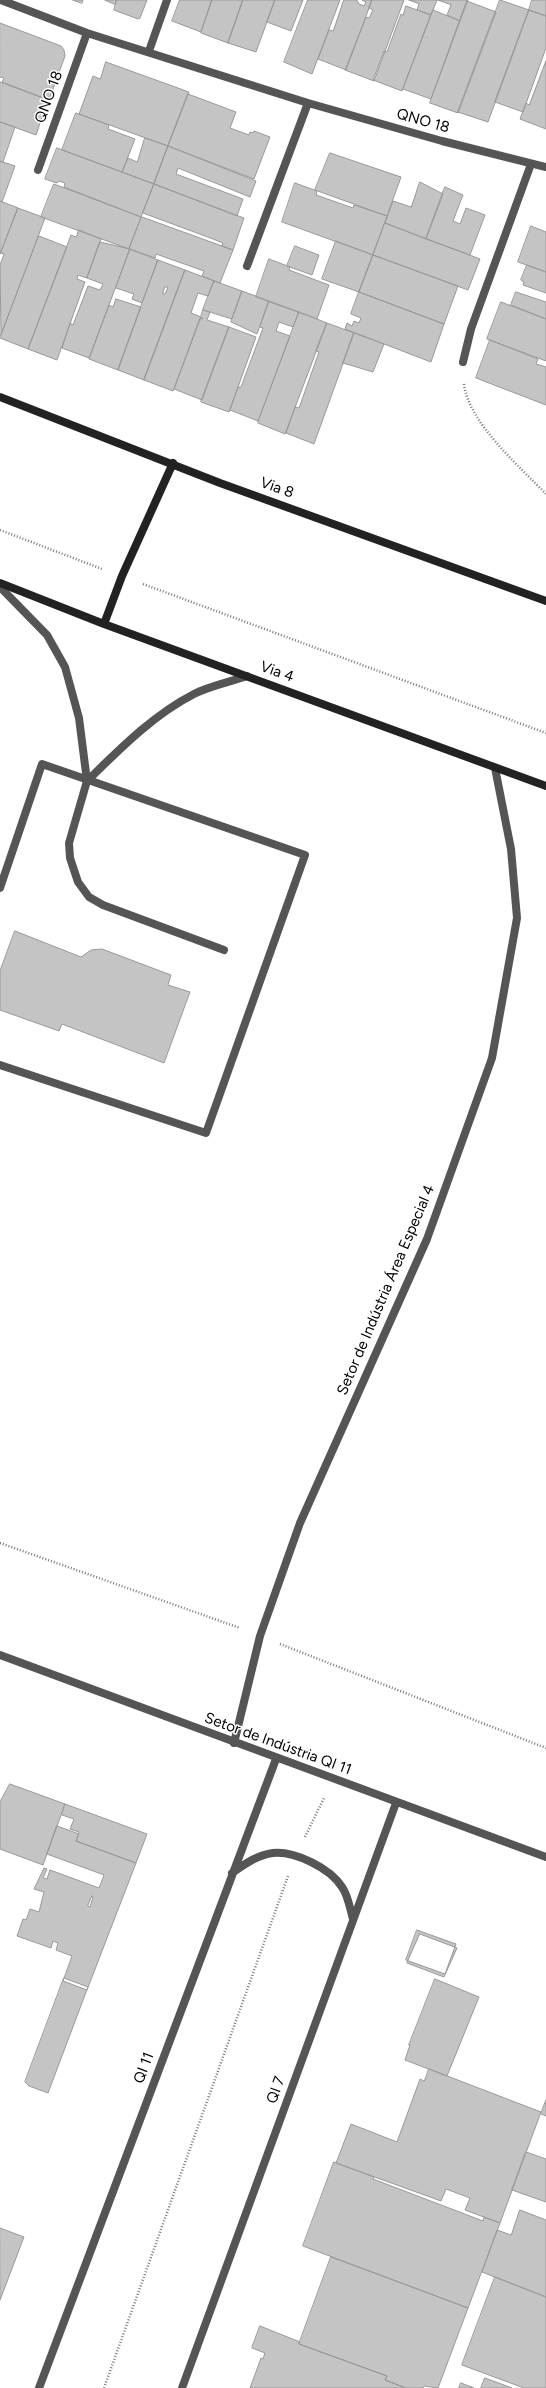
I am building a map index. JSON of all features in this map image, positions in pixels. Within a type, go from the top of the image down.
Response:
[{"type":"main road","name":"Via 8","points":[[0,397],[173,463],[546,601]]},
{"type":"main road","points":[[104,624],[122,576],[173,463]]},
{"type":"main road","name":"Via 4","points":[[0,583],[104,624],[546,786]]},
{"type":"street","name":"QNO 18","points":[[1,0],[87,33],[149,51],[308,103],[442,141],[546,167]]},
{"type":"street","points":[[149,51],[167,0]]},
{"type":"street","name":"QNO 18","points":[[38,170],[87,33]]},
{"type":"street","points":[[247,266],[308,103]]},
{"type":"street","points":[[462,362],[471,329],[531,164]]},
{"type":"street","points":[[0,587],[47,635],[65,667],[79,718],[87,781],[70,843],[70,858],[78,882],[89,897],[103,905],[224,950]]},
{"type":"street","points":[[87,781],[134,736],[166,712],[195,694],[247,676]]},
{"type":"street","points":[[0,888],[42,764],[87,781],[306,855],[206,1133],[0,1065]]},
{"type":"street","name":"Setor de Indústria Área Especial 4","points":[[234,1743],[260,1636],[300,1523],[427,1239],[492,1058],[517,918],[511,849],[496,768]]},
{"type":"street","name":"Setor de Indústria QI 11","points":[[0,1654],[276,1759],[546,1857]]},
{"type":"street","name":"QI 11","points":[[39,2388],[276,1759]]},
{"type":"street","name":"QI 7","points":[[182,2388],[396,1803]]},
{"type":"street","points":[[232,1873],[254,1858],[273,1853],[296,1855],[321,1867],[342,1887],[353,1919]]},
{"type":"path","points":[[462,362],[465,395],[478,420],[546,494]]},
{"type":"path","points":[[0,530],[546,733]]},
{"type":"path","points":[[104,2388],[296,1855],[333,1780]]},
{"type":"building","points":[[73,0],[83,0],[82,3]]},
{"type":"building","points":[[105,0],[117,0],[115,4]]},
{"type":"building","points":[[117,0],[147,0],[140,18],[138,19],[114,10]]},
{"type":"building","points":[[180,0],[212,0],[201,32],[172,21]]},
{"type":"building","points":[[212,0],[243,0],[228,43],[201,33]]},
{"type":"building","points":[[243,0],[275,0],[256,52],[228,43]]},
{"type":"building","points":[[275,0],[303,0],[291,31],[267,22]]},
{"type":"building","points":[[308,0],[340,0],[312,74],[284,62]]},
{"type":"building","points":[[344,0],[357,0],[359,4],[364,6],[366,2],[362,0],[372,0],[346,70],[318,59],[329,30],[333,31]]},
{"type":"building","points":[[372,0],[404,0],[374,81],[345,70],[366,17],[369,18],[373,10],[369,8]]},
{"type":"building","points":[[409,0],[437,0],[431,15],[417,10],[419,4]]},
{"type":"building","points":[[438,0],[468,0],[460,21],[447,15],[451,5]]},
{"type":"building","points":[[500,0],[529,10],[488,122],[458,112]]},
{"type":"building","points":[[532,0],[546,0],[546,16],[529,10]]},
{"type":"building","points":[[467,1],[496,12],[458,113],[430,103]]},
{"type":"building","points":[[406,6],[431,15],[402,91],[373,80],[384,51],[387,52],[401,14],[403,15]]},
{"type":"building","points":[[433,10],[460,21],[431,99],[403,89]]},
{"type":"building","points":[[529,10],[546,16],[546,48],[523,112],[495,102]]},
{"type":"building","points":[[0,23],[61,46],[64,50],[65,56],[49,100],[2,82],[4,78],[0,77]]},
{"type":"building","points":[[546,61],[546,129],[520,119],[526,103],[529,105]]},
{"type":"building","points":[[106,62],[189,92],[168,146],[79,114],[93,76],[100,79]]},
{"type":"building","points":[[0,82],[48,100],[36,135],[0,122]]},
{"type":"building","points":[[188,94],[236,112],[230,128],[249,135],[250,132],[253,133],[254,131],[270,137],[254,179],[168,146]]},
{"type":"building","points":[[76,113],[109,125],[108,129],[135,139],[122,172],[62,150]]},
{"type":"building","points":[[0,122],[15,127],[3,162],[0,161]]},
{"type":"building","points":[[145,138],[168,146],[154,184],[122,172],[128,158],[137,162]]},
{"type":"building","points":[[168,146],[256,181],[250,197],[178,168],[176,174],[243,199],[237,216],[154,184]]},
{"type":"building","points":[[57,148],[154,184],[141,217],[64,187],[65,183],[59,181],[57,183],[45,179]]},
{"type":"building","points":[[330,153],[401,177],[387,216],[315,190]]},
{"type":"building","points":[[0,161],[15,166],[2,202],[0,201]]},
{"type":"building","points":[[420,182],[443,194],[426,239],[385,223],[393,201],[411,207]]},
{"type":"building","points":[[295,183],[317,191],[316,195],[353,208],[354,205],[387,216],[373,255],[282,222]]},
{"type":"building","points":[[54,184],[141,217],[129,249],[41,217]]},
{"type":"building","points":[[154,184],[244,218],[233,250],[222,246],[223,243],[143,213]]},
{"type":"building","points":[[445,187],[463,195],[453,221],[460,224],[466,208],[485,215],[470,255],[426,239]]},
{"type":"building","points":[[0,201],[18,208],[0,254]]},
{"type":"building","points":[[18,208],[45,218],[1,335],[0,265],[4,254],[1,253]]},
{"type":"building","points":[[142,217],[233,250],[220,283],[202,276],[204,271],[156,254],[155,258],[129,249]]},
{"type":"building","points":[[385,223],[480,259],[468,290],[373,255]]},
{"type":"building","points":[[531,226],[546,232],[546,272],[518,262]]},
{"type":"building","points":[[79,230],[101,239],[87,278],[78,275],[77,279],[85,282],[57,360],[28,349],[71,235],[76,237]]},
{"type":"building","points":[[39,236],[67,247],[28,349],[0,338]]},
{"type":"building","points":[[336,241],[373,255],[359,292],[322,279]]},
{"type":"building","points":[[100,242],[130,249],[89,358],[62,348],[70,323],[73,325],[88,286],[100,290],[103,284],[87,278]]},
{"type":"building","points":[[295,246],[319,255],[312,275],[287,266]]},
{"type":"building","points":[[130,249],[158,260],[142,303],[132,299],[134,294],[116,288]]},
{"type":"building","points":[[373,255],[458,286],[444,324],[359,292]]},
{"type":"building","points":[[269,259],[290,267],[289,270],[329,285],[317,319],[256,297]]},
{"type":"building","points":[[158,260],[185,270],[144,380],[118,370]],"holes":[[[165,287],[168,287],[165,294],[163,294]]]},
{"type":"building","points":[[527,265],[546,272],[546,293],[523,285],[524,282],[521,280]]},
{"type":"building","points":[[185,270],[214,281],[208,296],[198,293],[191,313],[201,317],[173,391],[144,380]]},
{"type":"building","points":[[214,281],[242,291],[232,319],[203,310]]},
{"type":"building","points":[[242,291],[269,301],[257,334],[231,322]]},
{"type":"building","points":[[359,292],[444,324],[431,362],[345,329],[347,323],[352,326],[354,321],[359,323],[361,318],[351,314]]},
{"type":"building","points":[[516,292],[546,302],[546,319],[511,305]]},
{"type":"building","points":[[116,299],[141,307],[118,370],[89,359],[109,305],[113,307]]},
{"type":"building","points":[[269,301],[299,312],[293,327],[279,322],[276,331],[290,336],[258,421],[230,410],[238,387],[241,387],[263,328],[260,327]]},
{"type":"building","points":[[501,302],[546,319],[546,361],[487,339]]},
{"type":"building","points":[[203,310],[210,312],[207,320],[229,327],[202,400],[174,389],[200,318],[203,319],[201,317]]},
{"type":"building","points":[[299,312],[327,323],[285,434],[258,423]]},
{"type":"building","points":[[327,323],[354,333],[314,444],[286,433],[295,407],[299,408],[319,352],[316,351]]},
{"type":"building","points":[[229,327],[256,337],[229,412],[201,402]]},
{"type":"building","points":[[354,333],[384,344],[373,372],[343,363]]},
{"type":"building","points":[[490,340],[538,359],[536,364],[546,367],[546,405],[476,378]]},
{"type":"building","points":[[15,931],[81,957],[91,950],[102,949],[171,975],[168,985],[190,992],[164,1063],[62,1024],[59,1031],[0,1010],[0,971]]},
{"type":"building","points":[[10,1784],[65,1804],[43,1865],[0,1849],[0,1802]]},
{"type":"building","points":[[65,1804],[147,1834],[136,1863],[76,1841],[79,1832],[70,1829],[74,1819],[62,1815]]},
{"type":"building","points":[[57,1826],[79,1834],[76,1841],[136,1863],[87,1990],[63,1981],[72,1956],[56,1950],[58,1943],[53,1941],[51,1948],[17,1936],[23,1919],[26,1920],[30,1909],[39,1912],[44,1892],[34,1889],[44,1868],[47,1869],[43,1878],[47,1879],[50,1870],[99,1888],[104,1875],[47,1854]],"holes":[[[92,1896],[90,1907],[88,1906]]]},
{"type":"building","points":[[417,1930],[456,1944],[445,1974],[406,1960]]},
{"type":"building","points":[[420,1934],[457,1948],[444,1977],[407,1963]]},
{"type":"building","points":[[64,1978],[88,1987],[48,2093],[29,2086],[25,2082]]},
{"type":"building","points":[[435,1979],[479,1997],[447,2076],[405,2060],[409,2045]]},
{"type":"building","points":[[429,2069],[541,2112],[500,2223],[465,2210],[470,2198],[446,2189],[441,2201],[336,2163],[351,2124],[397,2142],[420,2079],[424,2081]]},
{"type":"building","points":[[546,2100],[546,2116],[541,2114]]},
{"type":"building","points":[[526,2152],[546,2159],[546,2202],[512,2190]]},
{"type":"building","points":[[334,2162],[374,2177],[373,2179],[483,2221],[484,2217],[500,2223],[468,2308],[303,2246]]},
{"type":"building","points":[[520,2210],[546,2220],[546,2297],[482,2272],[497,2230],[511,2235]]},
{"type":"building","points":[[0,2228],[24,2237],[0,2300]]},
{"type":"building","points":[[331,2257],[468,2308],[438,2388],[424,2386],[423,2388],[406,2388],[385,2380],[387,2376],[299,2344]]},
{"type":"building","points":[[495,2277],[546,2297],[546,2388],[524,2388],[462,2365]]},
{"type":"building","points":[[260,2326],[300,2342],[299,2344],[387,2376],[385,2380],[406,2388],[250,2388],[261,2358],[263,2359],[265,2353],[252,2348]]},
{"type":"building","points":[[485,2378],[512,2388],[481,2388]]},
{"type":"building","points":[[461,2383],[474,2388],[459,2388]]}]
